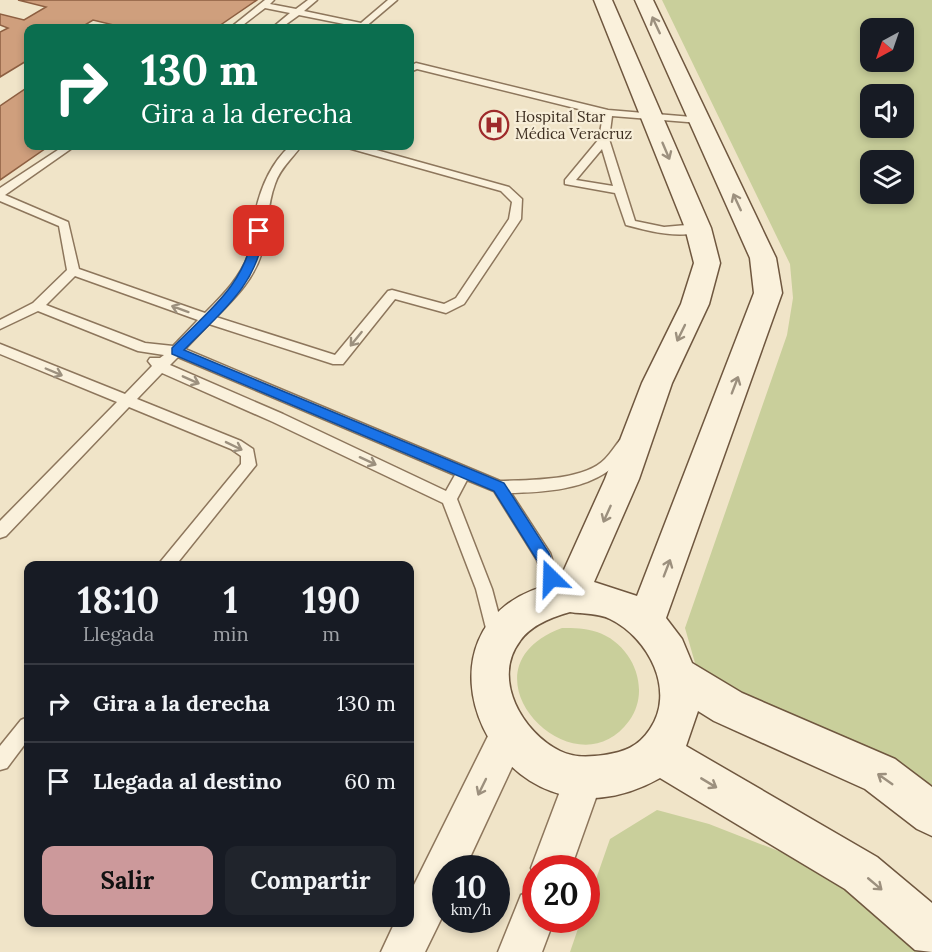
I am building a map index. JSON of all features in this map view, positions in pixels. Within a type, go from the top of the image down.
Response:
[{"type":"main road","points":[[564,598],[622,479],[657,383],[695,304],[707,263],[698,228],[603,0]]},
{"type":"main road","points":[[644,0],[763,258],[768,292],[646,622]]},
{"type":"main road","points":[[564,598],[597,598],[623,607],[646,622],[667,646],[679,676],[681,703],[677,721],[674,730],[658,753],[637,768],[612,777],[584,778],[555,771],[528,756],[508,735],[495,712],[489,688],[490,664],[498,642],[515,619],[541,603],[564,598]]},
{"type":"main road","points":[[679,676],[728,707],[880,774],[932,814]]},
{"type":"main road","points":[[658,753],[861,873],[932,933]]},
{"type":"street","points":[[403,952],[508,735]]},
{"type":"street","points":[[556,855],[584,778]]},
{"type":"street","points":[[520,952],[527,933]]},
{"type":"lane","points":[[281,24],[313,0]]},
{"type":"lane","points":[[365,24],[393,0]]},
{"type":"lane","points":[[239,24],[267,2],[297,12],[354,24]]},
{"type":"lane","points":[[414,67],[608,112],[700,120]]},
{"type":"lane","points":[[608,112],[604,139],[630,223],[664,231],[698,228]]},
{"type":"lane","points":[[604,139],[569,182],[619,190]]},
{"type":"lane","points":[[0,195],[64,150]]},
{"type":"lane","points":[[0,531],[241,284],[257,249],[261,213],[270,182],[286,155],[292,150]]},
{"type":"lane","points":[[73,270],[207,319],[338,361],[392,294],[446,309],[460,301],[515,219],[518,201],[505,189],[366,150]]},
{"type":"lane","points":[[0,195],[64,224],[73,270]]},
{"type":"lane","points":[[0,324],[37,306],[73,270]]},
{"type":"lane","points":[[37,306],[143,348],[176,351],[499,487],[545,486],[578,480],[609,465],[644,418]]},
{"type":"lane","points":[[143,348],[161,367],[278,418],[450,500],[484,589],[498,642]]},
{"type":"lane","points":[[0,349],[236,445],[249,453],[249,465],[169,561]]},
{"type":"lane","points":[[450,500],[465,471]]},
{"type":"lane","points":[[499,487],[544,558],[564,598]]},
{"type":"lane","points":[[0,761],[24,731]]},
{"type":"green space","points":[[662,0],[932,0],[932,785],[851,740],[726,693],[695,663],[685,628],[787,335],[793,298],[790,264]]},
{"type":"green space","points":[[562,628],[588,630],[610,638],[629,657],[635,669],[639,696],[636,709],[629,721],[606,741],[580,744],[554,736],[533,718],[520,695],[518,671],[531,647]]},
{"type":"green space","points":[[657,810],[709,824],[817,866],[918,939],[930,952],[570,952],[577,933],[600,933],[600,868],[610,839]]},
{"type":"building","points":[[18,0],[257,0],[222,24],[110,24],[93,20],[86,24],[24,24],[24,62],[0,77],[0,32],[8,28],[0,25],[0,14],[24,20],[46,7]]},
{"type":"building","points":[[24,90],[24,150],[43,150],[0,180],[0,106]]},
{"type":"place","name":"Hospital Star Médica Veracruz","points":[[494,125]]},
{"type":"route","points":[[259,231],[257,249],[241,284],[176,351],[499,487],[544,558],[551,578]]}]
